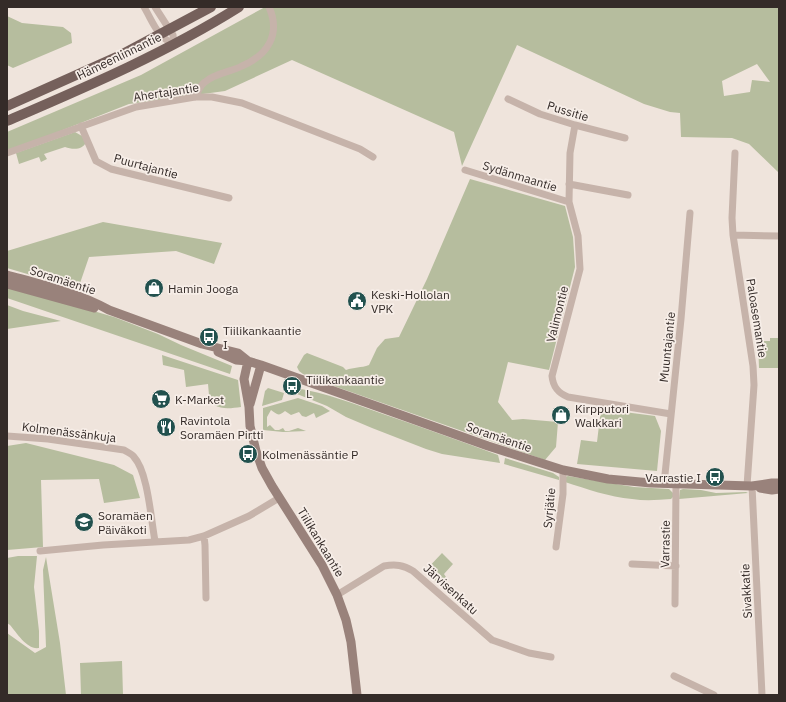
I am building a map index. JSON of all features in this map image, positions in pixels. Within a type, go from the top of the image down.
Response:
[{"type":"main road","name":"Hämeenlinnantie","points":[[7,106],[79,75],[170,30],[211,7]]},
{"type":"main road","name":"Hämeenlinnantie","points":[[7,121],[130,66],[174,44],[239,7]]},
{"type":"street","points":[[144,7],[160,35],[164,39],[174,44]]},
{"type":"street","points":[[155,7],[173,35],[174,44]]},
{"type":"street","points":[[195,97],[205,81],[243,66],[258,57],[269,45],[274,27],[273,17],[269,7]]},
{"type":"street","name":"Ahertajantie","points":[[7,153],[136,107],[195,97],[212,97],[242,103],[360,149],[373,157]]},
{"type":"street","name":"Pussitie","points":[[508,99],[540,114],[625,138]]},
{"type":"street","name":"Valimontie","points":[[575,125],[570,153],[569,202],[578,236],[580,269],[552,376],[556,388],[560,393],[568,397],[671,414]]},
{"type":"street","name":"Puurtajantie","points":[[81,126],[96,161],[111,169],[229,198]]},
{"type":"street","name":"Paloasemantie","points":[[735,153],[732,218],[733,235],[753,366],[750,486]]},
{"type":"street","name":"Sydänmaantie","points":[[466,170],[569,202]]},
{"type":"street","points":[[569,184],[628,196]]},
{"type":"street","name":"Muuntajantie","points":[[664,484],[690,213]]},
{"type":"street","points":[[733,235],[779,236]]},
{"type":"street","name":"Soramäentie","points":[[7,276],[42,284],[202,344],[238,353],[248,360],[261,365],[488,446],[563,470],[628,482],[750,486],[772,490],[779,489]]},
{"type":"street","name":"Soramäentie","points":[[7,284],[99,309],[109,310]]},
{"type":"street","name":"Tiilikankaantie","points":[[248,360],[244,379],[256,451],[265,473],[279,498],[322,565],[337,594],[346,620],[351,642],[357,695]]},
{"type":"street","name":"Tiilikankaantie","points":[[249,407],[261,365]]},
{"type":"street","name":"Kolmenässänkuja","points":[[7,436],[48,439],[124,450],[134,456],[145,478],[155,541]]},
{"type":"street","name":"Syrjätie","points":[[556,547],[563,494],[563,470]]},
{"type":"street","name":"Soramäentie","points":[[750,486],[779,483]]},
{"type":"street","name":"Varrastie","points":[[675,604],[676,484]]},
{"type":"street","name":"Sivakkatie","points":[[750,486],[762,695]]},
{"type":"street","points":[[40,551],[53,548],[189,540],[204,536],[249,516],[279,498]]},
{"type":"street","points":[[204,536],[206,545],[206,598]]},
{"type":"street","name":"Järvisenkatu","points":[[337,594],[384,566],[393,564],[403,565],[413,571],[492,640],[529,653],[551,657]]},
{"type":"street","points":[[632,564],[676,566]]},
{"type":"street","points":[[674,676],[714,695]]},
{"type":"green space","points":[[265,7],[779,7],[779,173],[749,144],[732,138],[681,137],[680,113],[670,112],[644,104],[517,45],[462,166],[454,132],[292,60],[225,91],[129,104],[7,152],[7,132],[141,75]],"holes":[[[757,64],[770,82],[752,80],[750,92],[724,96],[722,81]]]},
{"type":"green space","points":[[7,16],[22,23],[63,27],[71,33],[72,43],[13,68],[7,65]]},
{"type":"green space","points":[[75,132],[82,136],[86,142],[83,147],[71,149],[65,147],[44,154],[47,159],[41,162],[39,157],[19,164],[16,153]]},
{"type":"green space","points":[[470,179],[565,206],[573,237],[575,267],[549,370],[508,362],[498,402],[512,420],[523,419],[558,422],[556,447],[545,460],[331,385],[303,374],[297,367],[304,355],[307,353],[343,367],[346,370],[366,366],[369,365],[377,348],[385,339],[399,337],[427,279]]},
{"type":"green space","points":[[103,222],[222,243],[214,264],[176,251],[89,257],[78,289],[7,268],[7,251]]},
{"type":"green space","points":[[7,287],[114,317],[158,334],[232,366],[230,374],[7,298]]},
{"type":"green space","points":[[7,305],[23,311],[61,321],[7,329]]},
{"type":"green space","points":[[770,338],[778,338],[779,340],[779,368],[759,368],[758,341],[770,341]]},
{"type":"green space","points":[[162,355],[238,380],[241,407],[224,408],[214,405],[213,398],[209,395],[208,384],[186,387],[184,370],[163,365]]},
{"type":"green space","points":[[268,388],[284,393],[282,400],[262,406],[265,391]]},
{"type":"green space","points":[[288,388],[294,390],[296,388],[307,390],[329,396],[427,429],[498,455],[500,463],[442,454],[426,449],[346,417],[327,406],[287,390]]},
{"type":"green space","points":[[298,398],[322,406],[330,411],[316,418],[314,413],[306,417],[302,416],[299,412],[291,415],[285,411],[283,413],[276,414],[271,410],[267,417],[267,427],[270,425],[275,430],[283,428],[285,431],[289,431],[298,428],[306,431],[283,432],[263,430],[263,408]]},
{"type":"green space","points":[[601,409],[655,416],[661,431],[657,471],[577,464],[581,440],[597,442]]},
{"type":"green space","points":[[26,443],[114,465],[133,475],[140,498],[104,503],[99,479],[41,480],[43,547],[7,550],[7,446]]},
{"type":"green space","points":[[505,458],[553,473],[559,477],[559,480],[504,464]]},
{"type":"green space","points":[[568,476],[634,487],[669,489],[673,493],[673,497],[671,499],[637,500],[615,496],[565,482],[565,477]]},
{"type":"green space","points":[[683,489],[716,493],[748,493],[679,499],[680,490]]},
{"type":"green space","points":[[442,553],[453,564],[444,574],[446,577],[439,584],[425,571]]},
{"type":"green space","points":[[18,556],[37,556],[34,587],[39,631],[39,648],[26,644],[7,623],[7,558]]},
{"type":"green space","points":[[46,557],[60,643],[66,695],[7,695],[7,633],[35,653],[46,647],[43,570]]},
{"type":"green space","points":[[122,661],[123,695],[81,695],[80,663]]},
{"type":"place","name":"Hamin Jooga","points":[[154,288]]},
{"type":"place","name":"Keski-Hollolan VPK","points":[[357,301]]},
{"type":"place","name":"Tiilikankaantie I","points":[[209,337]]},
{"type":"place","name":"Tiilikankaantie L","points":[[292,386]]},
{"type":"place","name":"K-Market","points":[[161,399]]},
{"type":"place","name":"Kirpputori Walkkari","points":[[561,415]]},
{"type":"place","name":"Ravintola Soramäen Pirtti","points":[[166,427]]},
{"type":"place","name":"Kolmenässäntie P","points":[[248,454]]},
{"type":"place","name":"Varrastie I","points":[[715,477]]},
{"type":"place","name":"Soramäen Päiväkoti","points":[[84,522]]}]
